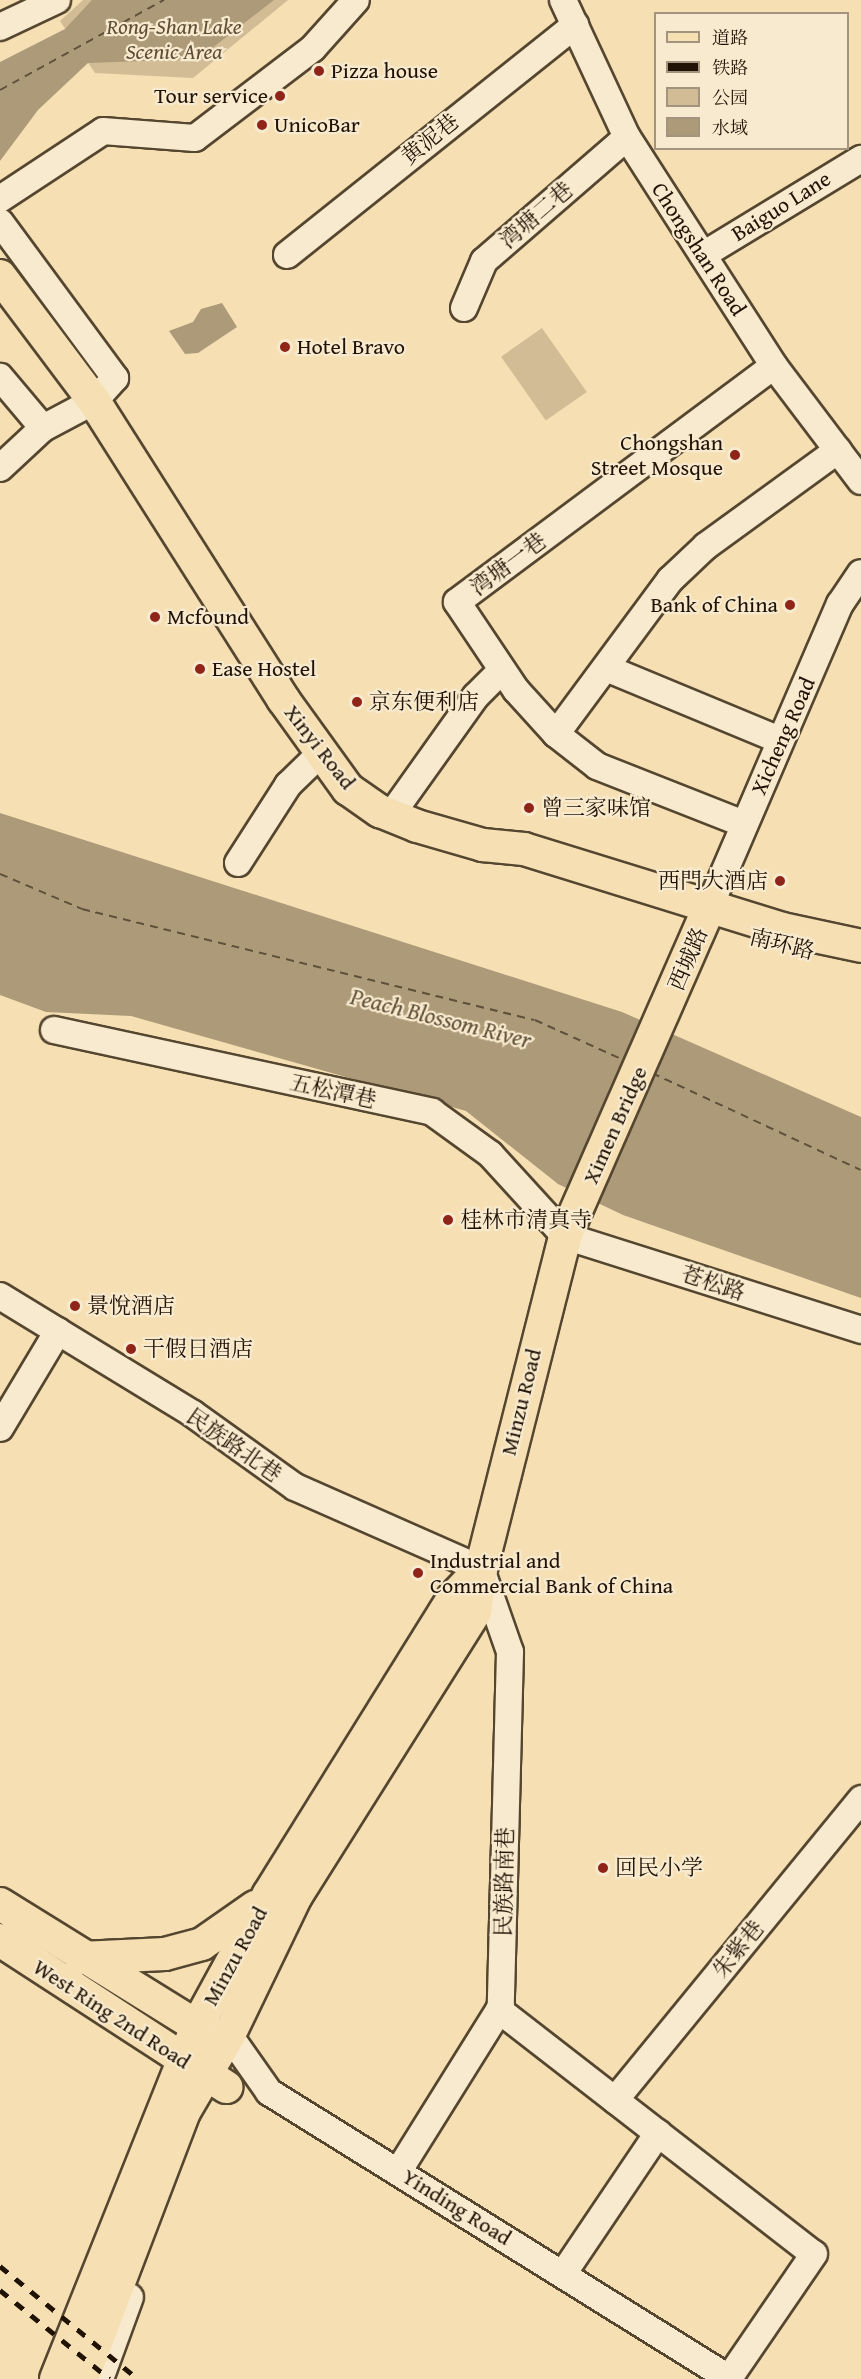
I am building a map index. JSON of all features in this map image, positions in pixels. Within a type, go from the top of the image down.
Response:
[{"type":"main road","name":"Xinyi Road","points":[[0,276],[94,401],[320,754],[348,789],[391,816],[483,845],[519,865],[708,913]]},
{"type":"main road","name":"南环路","points":[[708,913],[861,946]]},
{"type":"main road","name":"南环路","points":[[708,913],[815,954],[861,951]]},
{"type":"main road","name":"西城路","points":[[664,1014],[708,913]]},
{"type":"main road","name":"Ximen Bridge","points":[[566,1236],[664,1014]]},
{"type":"main road","name":"Minzu Road","points":[[56,2379],[174,2107],[204,2074],[229,2035],[296,1896],[475,1612],[481,1569],[566,1236]]},
{"type":"main road","name":"Minzu Road","points":[[204,2074],[197,2026],[269,1894],[453,1598],[481,1569]]},
{"type":"main road","points":[[81,1958],[165,1954],[202,1944],[224,1933],[269,1894]]},
{"type":"main road","name":"West Ring 2nd Road","points":[[0,1904],[81,1958],[197,2026]]},
{"type":"main road","name":"West Ring 2nd Road","points":[[0,1940],[204,2074]]},
{"type":"main road","name":"Minzu Road","points":[[82,2379],[174,2107]]},
{"type":"street","points":[[0,27],[57,0]]},
{"type":"street","points":[[0,199],[103,131],[195,138],[313,48],[356,0]]},
{"type":"street","name":"Chongshan Road","points":[[564,0],[627,137],[774,366],[861,482]]},
{"type":"street","name":"黄泥巷","points":[[287,255],[575,24]]},
{"type":"street","name":"湾塘二巷","points":[[464,308],[484,261],[627,137]]},
{"type":"street","name":"Baiguo Lane","points":[[703,255],[861,159]]},
{"type":"street","points":[[0,222],[115,378],[94,401],[44,428],[0,468]]},
{"type":"street","name":"湾塘一巷","points":[[744,824],[597,766],[556,734],[501,671],[457,602],[774,366]]},
{"type":"street","points":[[0,377],[44,428]]},
{"type":"street","points":[[556,734],[670,580],[706,546],[838,450]]},
{"type":"street","name":"Xicheng Road","points":[[708,913],[744,824],[840,604],[861,573]]},
{"type":"street","points":[[606,668],[780,740]]},
{"type":"street","points":[[391,816],[476,696],[501,671]]},
{"type":"street","points":[[238,863],[282,793],[320,754]]},
{"type":"street","name":"五松潭巷","points":[[54,1030],[432,1112],[490,1154],[566,1236]]},
{"type":"street","name":"苍松路","points":[[566,1236],[861,1330]]},
{"type":"street","name":"民族路北巷","points":[[0,1296],[193,1414],[295,1487],[481,1569]]},
{"type":"street","points":[[0,1428],[58,1331]]},
{"type":"street","name":"民族路南巷","points":[[481,1569],[510,1652],[499,2010]]},
{"type":"street","name":"朱紫巷","points":[[615,2100],[861,1799]]},
{"type":"street","points":[[399,2170],[499,2010],[814,2254],[729,2379]]},
{"type":"street","points":[[197,2026],[229,2035]]},
{"type":"street","name":"Yinding Road","points":[[229,2035],[269,2092],[399,2170],[729,2379]]},
{"type":"street","points":[[204,2074],[269,2092]]},
{"type":"street","points":[[41,2379],[142,2123],[174,2107],[186,2143],[100,2379]]},
{"type":"street","points":[[563,2274],[658,2133]]},
{"type":"green space","name":"Rong-Shan Lake Scenic Area","points":[[83,0],[288,0],[193,78],[95,73],[60,21]]},
{"type":"green space","points":[[542,328],[587,392],[546,421],[501,357]]},
{"type":"water","name":"Rong-Shan Lake Scenic Area","points":[[92,0],[274,0],[198,59],[88,63],[38,110],[0,161],[0,62],[65,29]]},
{"type":"water","points":[[222,303],[237,327],[198,353],[185,354],[169,331],[193,322],[201,309]]},
{"type":"water","name":"Peach Blossom River","points":[[0,813],[622,1012],[861,1117],[861,1298],[623,1215],[558,1184],[466,1111],[131,1016],[46,1012],[0,995]]},
{"type":"ferry route","points":[[0,90],[164,0]]},
{"type":"ferry route","points":[[0,874],[82,909],[535,1020],[626,1061]]},
{"type":"ferry route","points":[[652,1073],[861,1170]]},
{"type":"railway","points":[[0,2266],[138,2379]]},
{"type":"railway","points":[[0,2290],[110,2379]]},
{"type":"place","name":"Pizza house","points":[[319,71]]},
{"type":"place","name":"Tour service","points":[[280,96]]},
{"type":"place","name":"UnicoBar","points":[[262,125]]},
{"type":"place","name":"Hotel Bravo","points":[[285,347]]},
{"type":"place","name":"Chongshan Street Mosque","points":[[735,455]]},
{"type":"place","name":"Bank of China","points":[[790,605]]},
{"type":"place","name":"Mcfound","points":[[155,617]]},
{"type":"place","name":"Ease Hostel","points":[[200,669]]},
{"type":"place","name":"京东便利店","points":[[357,702]]},
{"type":"place","name":"曾三家味馆","points":[[529,808]]},
{"type":"place","name":"西門大酒店","points":[[780,881]]},
{"type":"place","name":"桂林市清真寺","points":[[448,1220]]},
{"type":"place","name":"景悅酒店","points":[[75,1306]]},
{"type":"place","name":"干假日酒店","points":[[131,1349]]},
{"type":"place","name":"Industrial and Commercial Bank of China","points":[[418,1573]]},
{"type":"place","name":"回民小学","points":[[603,1868]]}]
